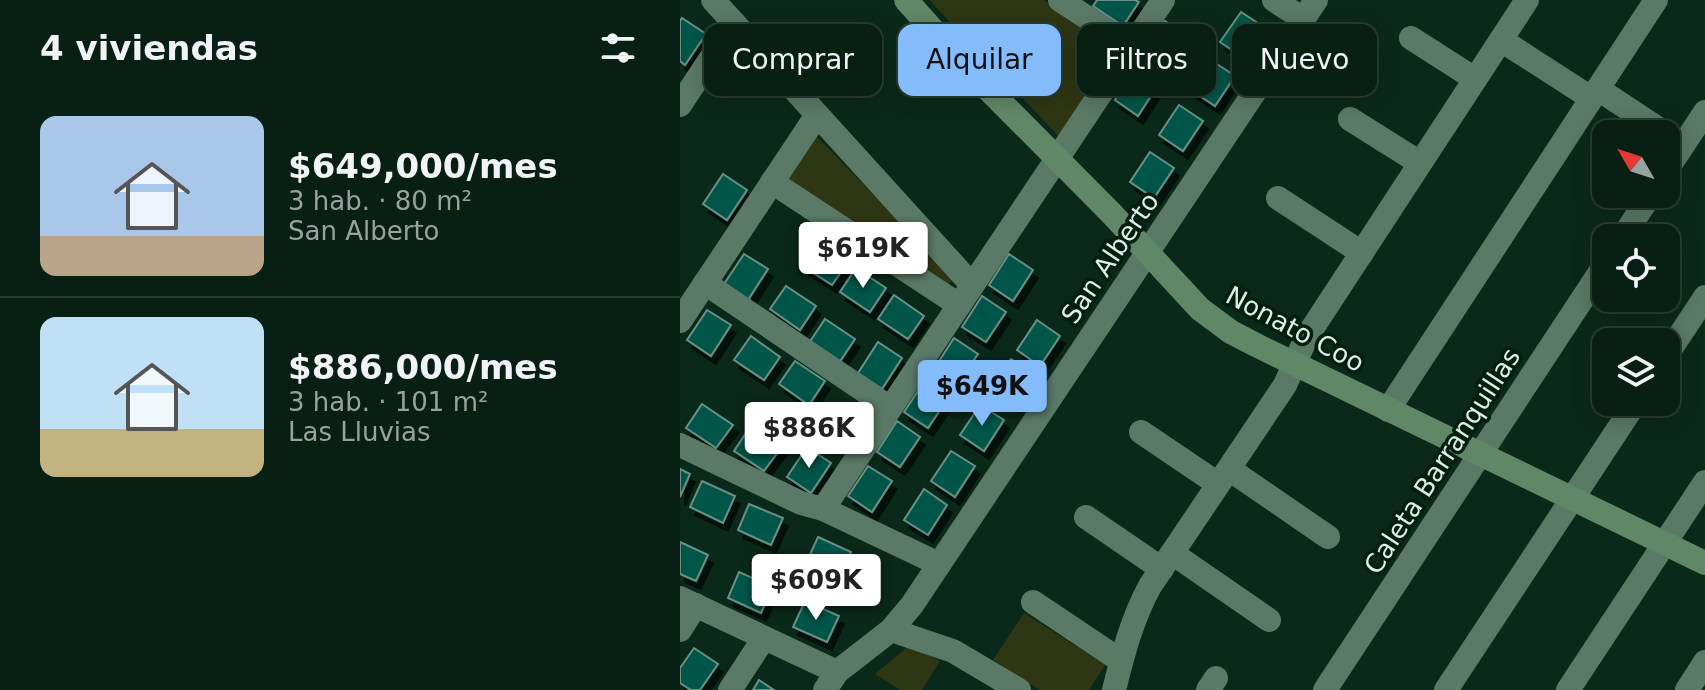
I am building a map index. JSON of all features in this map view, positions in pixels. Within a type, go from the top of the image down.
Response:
[{"type":"main road","name":"Nonato Coo","points":[[906,0],[967,68],[1215,321],[1294,364],[1705,563]]},
{"type":"street","points":[[713,0],[817,115],[966,295]]},
{"type":"street","points":[[1060,0],[1097,24]]},
{"type":"street","points":[[1147,24],[1163,0]]},
{"type":"street","points":[[1274,0],[1309,10]]},
{"type":"street","points":[[1114,690],[1141,603],[1285,385],[1306,338],[1527,0]]},
{"type":"street","points":[[1388,410],[1656,0]]},
{"type":"street","name":"San Alberto","points":[[831,681],[902,618],[1309,10]]},
{"type":"street","points":[[680,105],[734,23]]},
{"type":"street","points":[[1411,38],[1475,79]]},
{"type":"street","points":[[1501,40],[1594,94],[1693,140],[1705,112]]},
{"type":"street","points":[[823,509],[1099,96]]},
{"type":"street","points":[[680,321],[817,115]]},
{"type":"street","points":[[1350,119],[1420,163]]},
{"type":"street","points":[[772,182],[966,295]]},
{"type":"street","points":[[1278,198],[1362,253]]},
{"type":"street","points":[[705,283],[890,408]]},
{"type":"street","name":"Caleta Barranquillas","points":[[1325,690],[1592,284]]},
{"type":"street","points":[[1680,335],[1705,297]]},
{"type":"street","points":[[1446,690],[1627,416]]},
{"type":"street","points":[[1141,432],[1328,537]]},
{"type":"street","points":[[680,445],[939,564]]},
{"type":"street","points":[[1568,690],[1705,482]]},
{"type":"street","points":[[1086,517],[1269,620]]},
{"type":"street","points":[[680,630],[688,601],[764,638],[831,681]]},
{"type":"street","points":[[1033,602],[1121,661]]},
{"type":"street","points":[[891,630],[953,651],[1019,690]]},
{"type":"street","points":[[730,690],[764,638]]},
{"type":"street","points":[[1687,690],[1705,662]]},
{"type":"green space","points":[[929,0],[1044,0],[1082,24],[1077,24],[1077,96],[1090,96],[1061,139],[1020,96],[1061,96],[1061,24],[952,24]]},
{"type":"green space","points":[[816,136],[954,277],[946,289],[785,182]]},
{"type":"green space","points":[[1024,613],[1105,665],[1089,690],[1040,690],[993,660]]},
{"type":"green space","points":[[911,644],[940,661],[922,690],[900,690],[875,674]]},
{"type":"building","points":[[1097,0],[1139,2],[1124,24],[1093,6]]},
{"type":"building","points":[[1241,12],[1259,24],[1233,24]]},
{"type":"building","points":[[682,18],[704,33],[685,65],[680,61]]},
{"type":"building","points":[[1232,25],[1232,50],[1220,42]]},
{"type":"building","points":[[1216,63],[1232,74],[1232,80],[1215,106],[1200,96],[1216,96]]},
{"type":"building","points":[[1118,96],[1151,96],[1138,116],[1115,100]]},
{"type":"building","points":[[1179,105],[1203,121],[1183,151],[1159,135]]},
{"type":"building","points":[[1150,152],[1174,168],[1154,198],[1130,182]]},
{"type":"building","points":[[723,174],[747,190],[727,220],[703,204]]},
{"type":"building","points":[[818,241],[848,262],[832,285],[801,265]]},
{"type":"building","points":[[744,254],[768,269],[748,300],[724,284]]},
{"type":"building","points":[[1009,254],[1033,270],[1013,301],[989,285]]},
{"type":"building","points":[[856,268],[886,288],[870,312],[840,292]]},
{"type":"building","points":[[786,286],[816,306],[800,330],[770,309]]},
{"type":"building","points":[[894,295],[924,316],[908,339],[878,319]]},
{"type":"building","points":[[982,296],[1006,312],[986,342],[962,327]]},
{"type":"building","points":[[707,310],[731,325],[711,356],[687,340]]},
{"type":"building","points":[[825,319],[855,339],[839,363],[809,343]]},
{"type":"building","points":[[1037,320],[1060,336],[1040,366],[1017,350]]},
{"type":"building","points":[[751,336],[780,357],[764,380],[734,360]]},
{"type":"building","points":[[954,338],[978,354],[958,384],[934,369]]},
{"type":"building","points":[[878,342],[902,358],[882,389],[858,373]]},
{"type":"building","points":[[1011,359],[1035,374],[1015,405],[991,389]]},
{"type":"building","points":[[795,361],[825,381],[809,405],[779,384]]},
{"type":"building","points":[[924,382],[948,398],[928,428],[904,412]]},
{"type":"building","points":[[702,404],[733,425],[716,448],[686,428]]},
{"type":"building","points":[[980,405],[1004,420],[984,451],[960,435]]},
{"type":"building","points":[[897,421],[920,437],[900,467],[877,452]]},
{"type":"building","points":[[750,427],[781,448],[764,471],[734,451]]},
{"type":"building","points":[[807,447],[831,463],[811,493],[787,477]]},
{"type":"building","points":[[951,451],[975,466],[955,497],[931,481]]},
{"type":"building","points":[[868,466],[892,481],[872,512],[848,496]]},
{"type":"building","points":[[680,469],[690,474],[680,497]]},
{"type":"building","points":[[702,481],[735,496],[723,523],[690,507]]},
{"type":"building","points":[[924,489],[947,505],[928,535],[904,520]]},
{"type":"building","points":[[749,504],[783,518],[771,545],[738,530]]},
{"type":"building","points":[[818,537],[851,552],[839,578],[806,563]]},
{"type":"building","points":[[680,542],[708,555],[696,581],[680,574]]},
{"type":"building","points":[[739,572],[773,587],[761,613],[728,598]]},
{"type":"building","points":[[805,601],[839,616],[827,642],[793,627]]},
{"type":"building","points":[[694,648],[718,664],[700,690],[691,690],[680,683],[680,668]]},
{"type":"building","points":[[759,680],[774,690],[753,690]]}]
